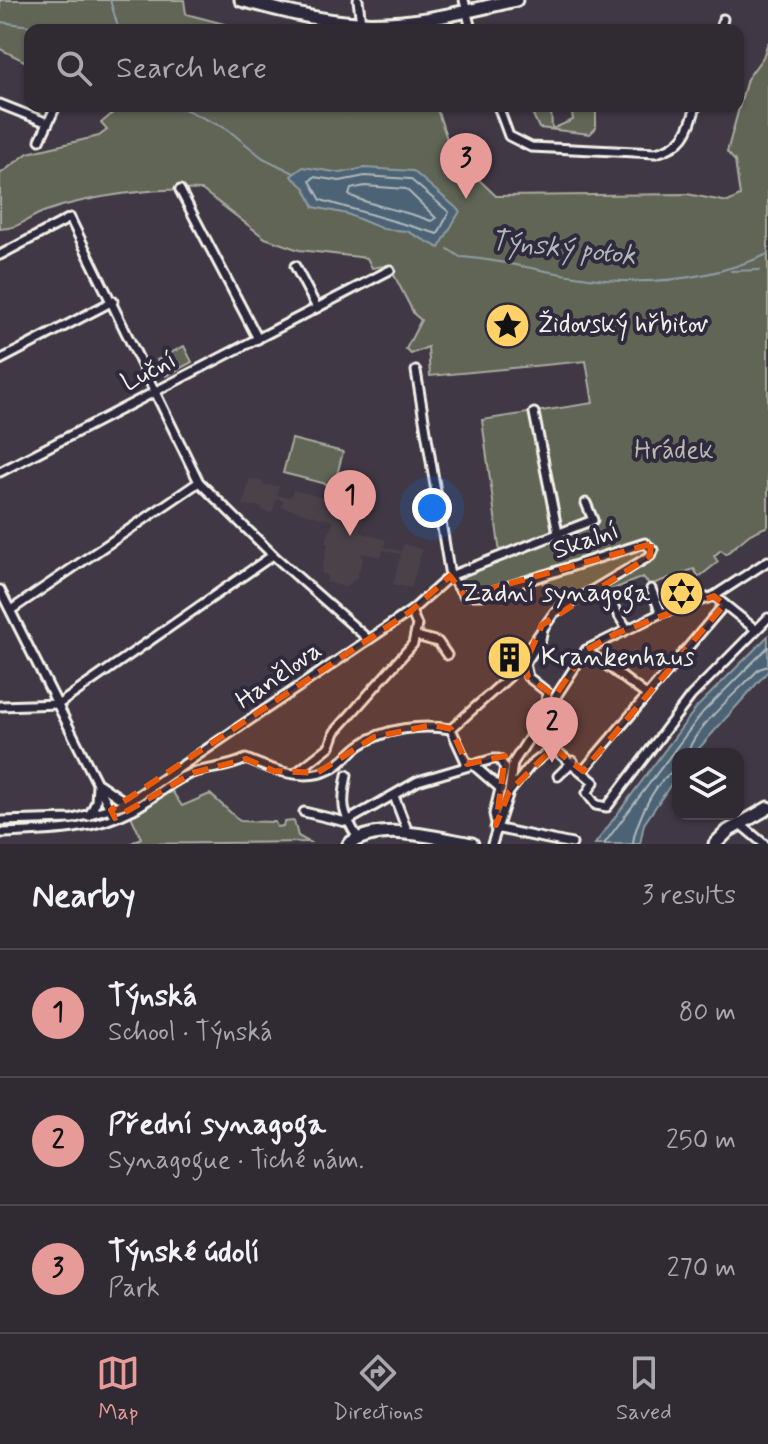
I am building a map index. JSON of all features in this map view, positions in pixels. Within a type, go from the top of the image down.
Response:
[{"type":"street","points":[[241,0],[319,19],[361,23],[412,21],[465,6],[516,0]]},
{"type":"street","points":[[358,0],[361,23]]},
{"type":"street","points":[[722,24],[723,19]]},
{"type":"street","points":[[0,104],[48,123]]},
{"type":"street","points":[[40,140],[53,112]]},
{"type":"street","points":[[500,112],[509,136],[531,147],[656,153],[673,148],[684,139],[694,112]]},
{"type":"street","points":[[180,190],[258,339]]},
{"type":"street","points":[[0,255],[70,218],[199,482],[273,555],[368,639]]},
{"type":"street","points":[[295,266],[317,308]]},
{"type":"street","name":"Luční","points":[[0,472],[390,270]]},
{"type":"street","points":[[0,360],[113,301]]},
{"type":"street","points":[[416,371],[450,576],[593,520],[586,503]]},
{"type":"street","points":[[534,413],[558,533]]},
{"type":"street","points":[[0,611],[11,610],[199,482]]},
{"type":"street","name":"Skalní","points":[[450,576],[464,595],[482,595],[624,549],[651,544],[650,556],[554,613],[542,626],[545,631],[525,664],[528,677],[547,692],[546,707]]},
{"type":"street","points":[[0,706],[59,704],[273,555]]},
{"type":"street","points":[[492,844],[496,826],[494,814],[513,763],[546,707],[586,650],[661,613],[714,596],[768,561]]},
{"type":"street","name":"Hanělova","points":[[113,814],[411,611],[450,576]]},
{"type":"street","points":[[651,589],[661,613]]},
{"type":"street","points":[[0,590],[113,814]]},
{"type":"street","points":[[607,596],[627,629]]},
{"type":"street","points":[[714,596],[755,629]]},
{"type":"street","points":[[583,771],[645,694],[724,605]]},
{"type":"street","points":[[296,774],[330,746],[335,732],[372,694],[416,636],[417,625],[411,611]]},
{"type":"street","points":[[505,791],[553,748],[573,761],[594,782],[587,793],[596,805],[607,807],[691,696],[768,618]]},
{"type":"street","points":[[0,833],[80,830],[101,824],[113,814],[193,773],[220,770],[246,759],[274,771],[296,774],[331,769],[374,737],[414,727],[451,729],[509,677],[542,626]]},
{"type":"street","points":[[416,636],[438,642],[447,655]]},
{"type":"street","points":[[586,650],[645,694]]},
{"type":"street","points":[[451,729],[469,763],[505,791]]},
{"type":"street","points":[[304,812],[346,822],[418,781],[469,763],[499,759],[505,768],[505,791]]},
{"type":"street","points":[[558,776],[573,761]]},
{"type":"street","points":[[347,775],[342,798],[346,822],[354,841],[409,835],[472,844]]},
{"type":"street","points":[[98,783],[127,803]]},
{"type":"street","points":[[89,816],[96,802],[98,783]]},
{"type":"street","points":[[394,796],[409,835]]},
{"type":"street","points":[[715,844],[740,824],[768,808]]},
{"type":"street","points":[[0,821],[113,814]]},
{"type":"street","points":[[740,824],[764,844]]},
{"type":"street","points":[[496,826],[568,842]]},
{"type":"highlighted area","points":[[651,544],[650,556],[542,625],[525,664],[528,677],[555,696],[586,650],[615,634],[714,596],[724,605],[583,771],[553,748],[509,792],[496,825],[505,756],[467,764],[451,729],[433,725],[374,737],[317,773],[274,771],[246,759],[193,773],[115,818],[111,810],[411,611],[450,576],[465,596]]},
{"type":"shaded area","points":[[250,478],[263,482],[263,485],[279,486],[277,495],[284,497],[291,497],[293,490],[346,504],[346,509],[364,514],[360,532],[386,540],[384,547],[401,551],[404,544],[422,550],[411,588],[393,584],[401,554],[383,550],[381,557],[361,553],[363,559],[356,579],[345,587],[326,582],[328,575],[321,573],[328,544],[325,543],[334,521],[282,507],[283,501],[277,498],[272,513],[262,510],[262,507],[243,505]]},
{"type":"green space","points":[[0,0],[184,0],[186,14],[224,24],[24,24],[24,61],[0,49]]},
{"type":"green space","name":"Hrádek","points":[[768,42],[768,526],[750,534],[726,554],[721,550],[714,556],[718,562],[699,577],[694,569],[650,585],[643,577],[577,604],[655,559],[659,552],[654,543],[647,541],[483,592],[467,592],[460,586],[462,577],[501,561],[482,420],[593,403],[586,361],[430,376],[428,347],[411,354],[406,349],[421,320],[414,314],[389,265],[372,268],[367,258],[299,250],[265,238],[202,190],[144,191],[102,197],[46,211],[18,225],[0,229],[0,174],[28,153],[99,136],[107,130],[101,123],[114,112],[438,112],[452,154],[496,196],[687,194],[728,202],[740,196],[735,161],[727,152],[738,112],[744,112],[747,79],[763,57]]},
{"type":"green space","points":[[532,112],[551,112],[552,129],[573,120],[572,112],[596,112],[596,128],[590,134],[539,128]]},
{"type":"green space","points":[[184,346],[192,362],[166,376],[157,360]]},
{"type":"green space","points":[[292,439],[343,452],[334,486],[283,473]]},
{"type":"green space","points":[[647,546],[650,552],[646,556],[557,607],[542,582]]},
{"type":"green space","points":[[172,791],[182,806],[210,794],[240,821],[275,822],[277,827],[294,821],[298,836],[309,842],[130,844],[141,838],[131,816]]},
{"type":"water","points":[[303,167],[341,173],[364,168],[413,171],[460,211],[439,248],[407,231],[383,229],[347,214],[314,207],[305,188],[291,176]]},
{"type":"water","points":[[768,636],[768,671],[699,748],[672,748],[672,783],[644,824],[640,844],[595,844],[697,707]]},
{"type":"waterway","points":[[110,0],[117,24]]},
{"type":"waterway","name":"Týnský potok","points":[[0,22],[24,25]]},
{"type":"waterway","name":"Týnský potok","points":[[191,112],[227,129],[263,158],[294,173]]},
{"type":"waterway","name":"Týnský potok","points":[[448,249],[460,257],[625,281],[698,276],[768,254]]},
{"type":"waterway","points":[[731,271],[760,270]]},
{"type":"place","name":"Týnské údolí","points":[[466,199]]},
{"type":"place","name":"Židovský hřbitov","points":[[507,325]]},
{"type":"place","name":"Týnská","points":[[350,536]]},
{"type":"place","name":"Zadní synagoga","points":[[681,594]]},
{"type":"place","name":"Krankenhaus","points":[[510,658]]},
{"type":"place","name":"Přední synagoga","points":[[552,763]]}]
